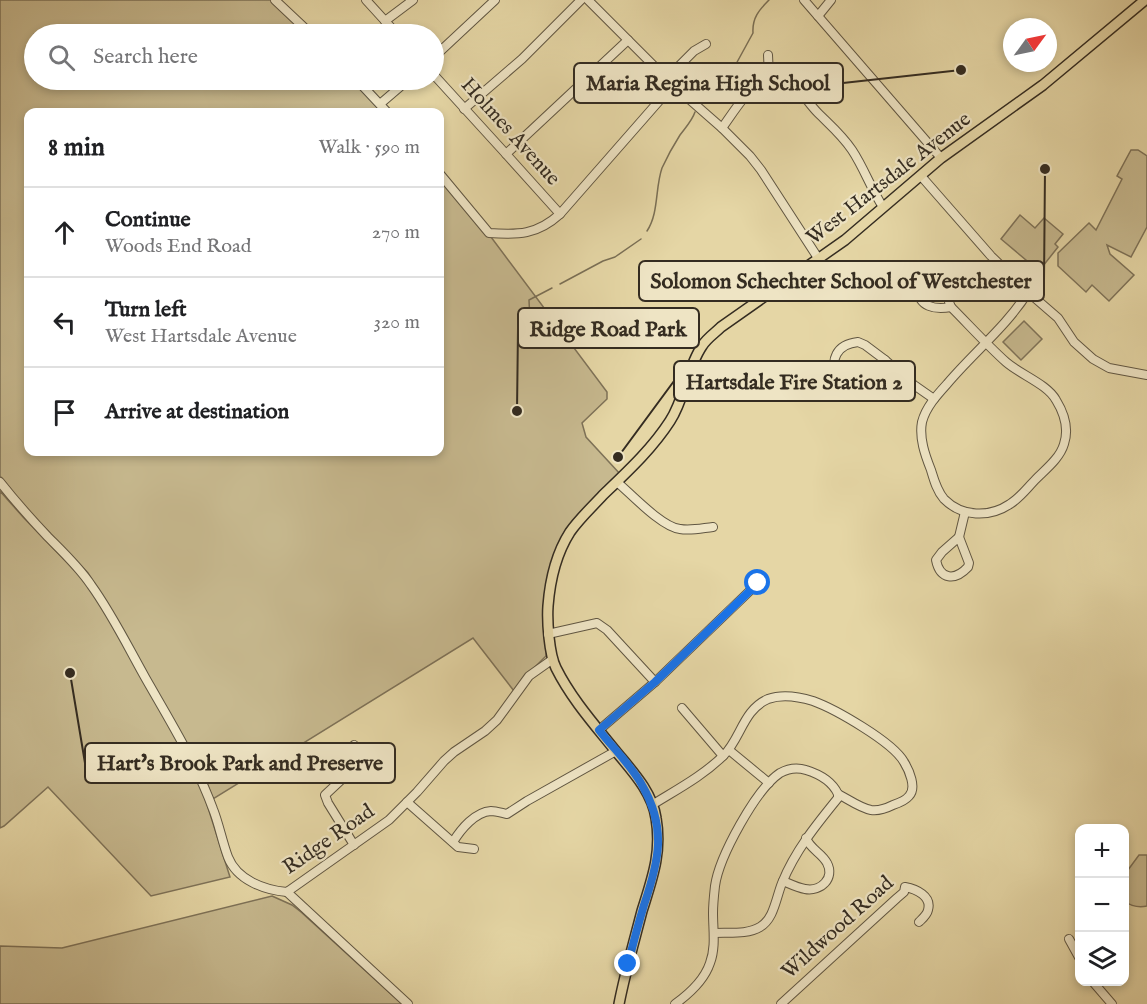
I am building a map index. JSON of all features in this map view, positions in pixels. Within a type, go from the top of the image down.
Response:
[{"type":"main road","name":"West Hartsdale Avenue","points":[[619,1004],[628,964],[652,883],[659,839],[656,815],[641,782],[581,707],[556,669],[547,622],[549,592],[560,552],[579,521],[646,452],[670,420],[681,399],[694,360],[702,345],[721,327],[845,240],[941,159],[1043,85],[1145,0]]},
{"type":"street","points":[[275,0],[300,24]]},
{"type":"street","points":[[366,0],[388,24]]},
{"type":"street","points":[[385,21],[413,0]]},
{"type":"street","points":[[444,48],[495,0]]},
{"type":"street","points":[[464,110],[522,58],[581,0]]},
{"type":"street","points":[[588,0],[673,85],[750,156],[818,258]]},
{"type":"street","points":[[804,0],[941,159]]},
{"type":"street","points":[[818,16],[831,0]]},
{"type":"street","points":[[506,154],[628,40]]},
{"type":"street","points":[[667,78],[694,51],[706,44]]},
{"type":"street","points":[[768,55],[769,76]]},
{"type":"street","points":[[722,128],[752,88],[762,79],[769,76],[783,78],[841,134],[861,165],[883,207]]},
{"type":"street","points":[[444,179],[489,233],[534,231],[550,223],[560,214],[673,85]]},
{"type":"street","name":"Holmes Avenue","points":[[444,87],[560,214]]},
{"type":"street","points":[[366,90],[383,108]]},
{"type":"street","points":[[380,105],[397,90]]},
{"type":"street","points":[[921,176],[991,256],[1058,318],[1074,342],[1093,360],[1109,368],[1147,375]]},
{"type":"street","points":[[951,307],[933,307],[923,303],[918,297],[918,288],[933,276],[942,281],[951,307],[986,342],[1008,363],[1053,395],[1064,415],[1065,444],[1061,452],[1012,503],[990,513],[970,514],[959,510],[939,493],[923,447],[921,430],[923,419],[934,399],[986,342],[1019,306],[1028,292]]},
{"type":"street","points":[[885,360],[873,380],[856,388],[840,381],[834,369],[835,358],[839,351],[858,342],[885,360],[934,399]]},
{"type":"street","name":"Ridge Road","points":[[0,482],[26,514],[81,572],[100,598],[179,736],[198,774],[213,808],[227,855],[234,868],[242,877],[255,884],[287,892],[389,820],[444,761],[497,720],[529,676],[553,659]]},
{"type":"street","points":[[617,482],[652,513],[676,529],[713,527]]},
{"type":"street","points":[[958,537],[969,563],[960,574],[952,577],[940,572],[936,560],[958,537],[965,512]]},
{"type":"street","points":[[599,730],[655,682],[758,583]]},
{"type":"street","points":[[549,633],[600,624],[655,682]]},
{"type":"street","points":[[652,805],[705,771],[726,753],[747,717],[762,702],[780,697],[793,697],[825,706],[893,747],[904,761],[912,785],[912,792],[907,799],[873,810],[838,794]]},
{"type":"street","points":[[682,708],[726,753],[769,783]]},
{"type":"street","points":[[354,745],[357,751],[357,765],[325,795],[354,845]]},
{"type":"street","points":[[453,842],[459,831],[475,817],[490,811],[507,814],[616,751]]},
{"type":"street","points":[[675,1004],[690,993],[709,967],[712,959],[717,877],[726,852],[748,812],[769,783],[787,770],[799,768],[824,778],[836,789],[838,798],[806,838],[795,856],[768,921],[750,931],[714,933]]},
{"type":"street","points":[[406,802],[459,847],[474,849]]},
{"type":"street","points":[[783,881],[811,890],[823,885],[829,877],[830,870],[823,857],[810,846],[806,838]]},
{"type":"street","name":"Wildwood Road","points":[[781,1004],[904,892],[905,887],[920,892],[928,901],[929,909],[919,922]]},
{"type":"street","points":[[287,892],[408,1004]]},
{"type":"street","points":[[1070,939],[1075,948]]},
{"type":"street","points":[[1097,986],[1112,1004]]},
{"type":"shaded area","points":[[0,0],[271,0],[296,24],[24,24],[24,90],[362,90],[381,108],[24,108],[24,456],[444,456],[444,181],[485,229],[607,392],[607,399],[582,423],[586,437],[621,475],[558,553],[546,656],[514,691],[473,638],[213,799],[203,773],[88,573],[25,507],[0,476]]},
{"type":"shaded area","points":[[1131,150],[1138,150],[1147,156],[1147,227],[1131,257],[1107,245],[1110,254],[1134,275],[1109,301],[1092,285],[1086,292],[1058,266],[1058,253],[1089,223],[1096,230],[1122,179],[1117,176]]},
{"type":"shaded area","points":[[1020,215],[1035,228],[1044,218],[1063,234],[1055,244],[1058,247],[1039,271],[1001,239]]},
{"type":"shaded area","points":[[1024,321],[1042,339],[1021,360],[1003,342]]},
{"type":"shaded area","points":[[0,491],[81,577],[130,652],[204,795],[230,877],[151,896],[48,787],[0,828]]},
{"type":"shaded area","points":[[1139,855],[1147,855],[1147,906],[1129,904],[1129,869]]},
{"type":"shaded area","points":[[272,896],[301,912],[402,1004],[0,1004],[0,946],[62,948]]},
{"type":"waterway","points":[[704,102],[713,97],[730,75],[753,33],[757,15],[769,0]]},
{"type":"waterway","points":[[647,231],[655,208],[662,168],[695,112]]},
{"type":"waterway","points":[[560,284],[615,257],[641,239]]},
{"type":"waterway","points":[[531,344],[529,300],[552,288]]},
{"type":"place","name":"Maria Regina High School","points":[[961,70]]},
{"type":"place","name":"Solomon Schechter School of Westchester","points":[[1045,169]]},
{"type":"place","name":"Ridge Road Park","points":[[517,411]]},
{"type":"place","name":"Hartsdale Fire Station 2","points":[[618,457]]},
{"type":"place","name":"Hart's Brook Park and Preserve","points":[[70,673]]},
{"type":"route","points":[[628,964],[652,883],[659,839],[656,815],[641,782],[599,730],[655,682],[758,583]]}]
